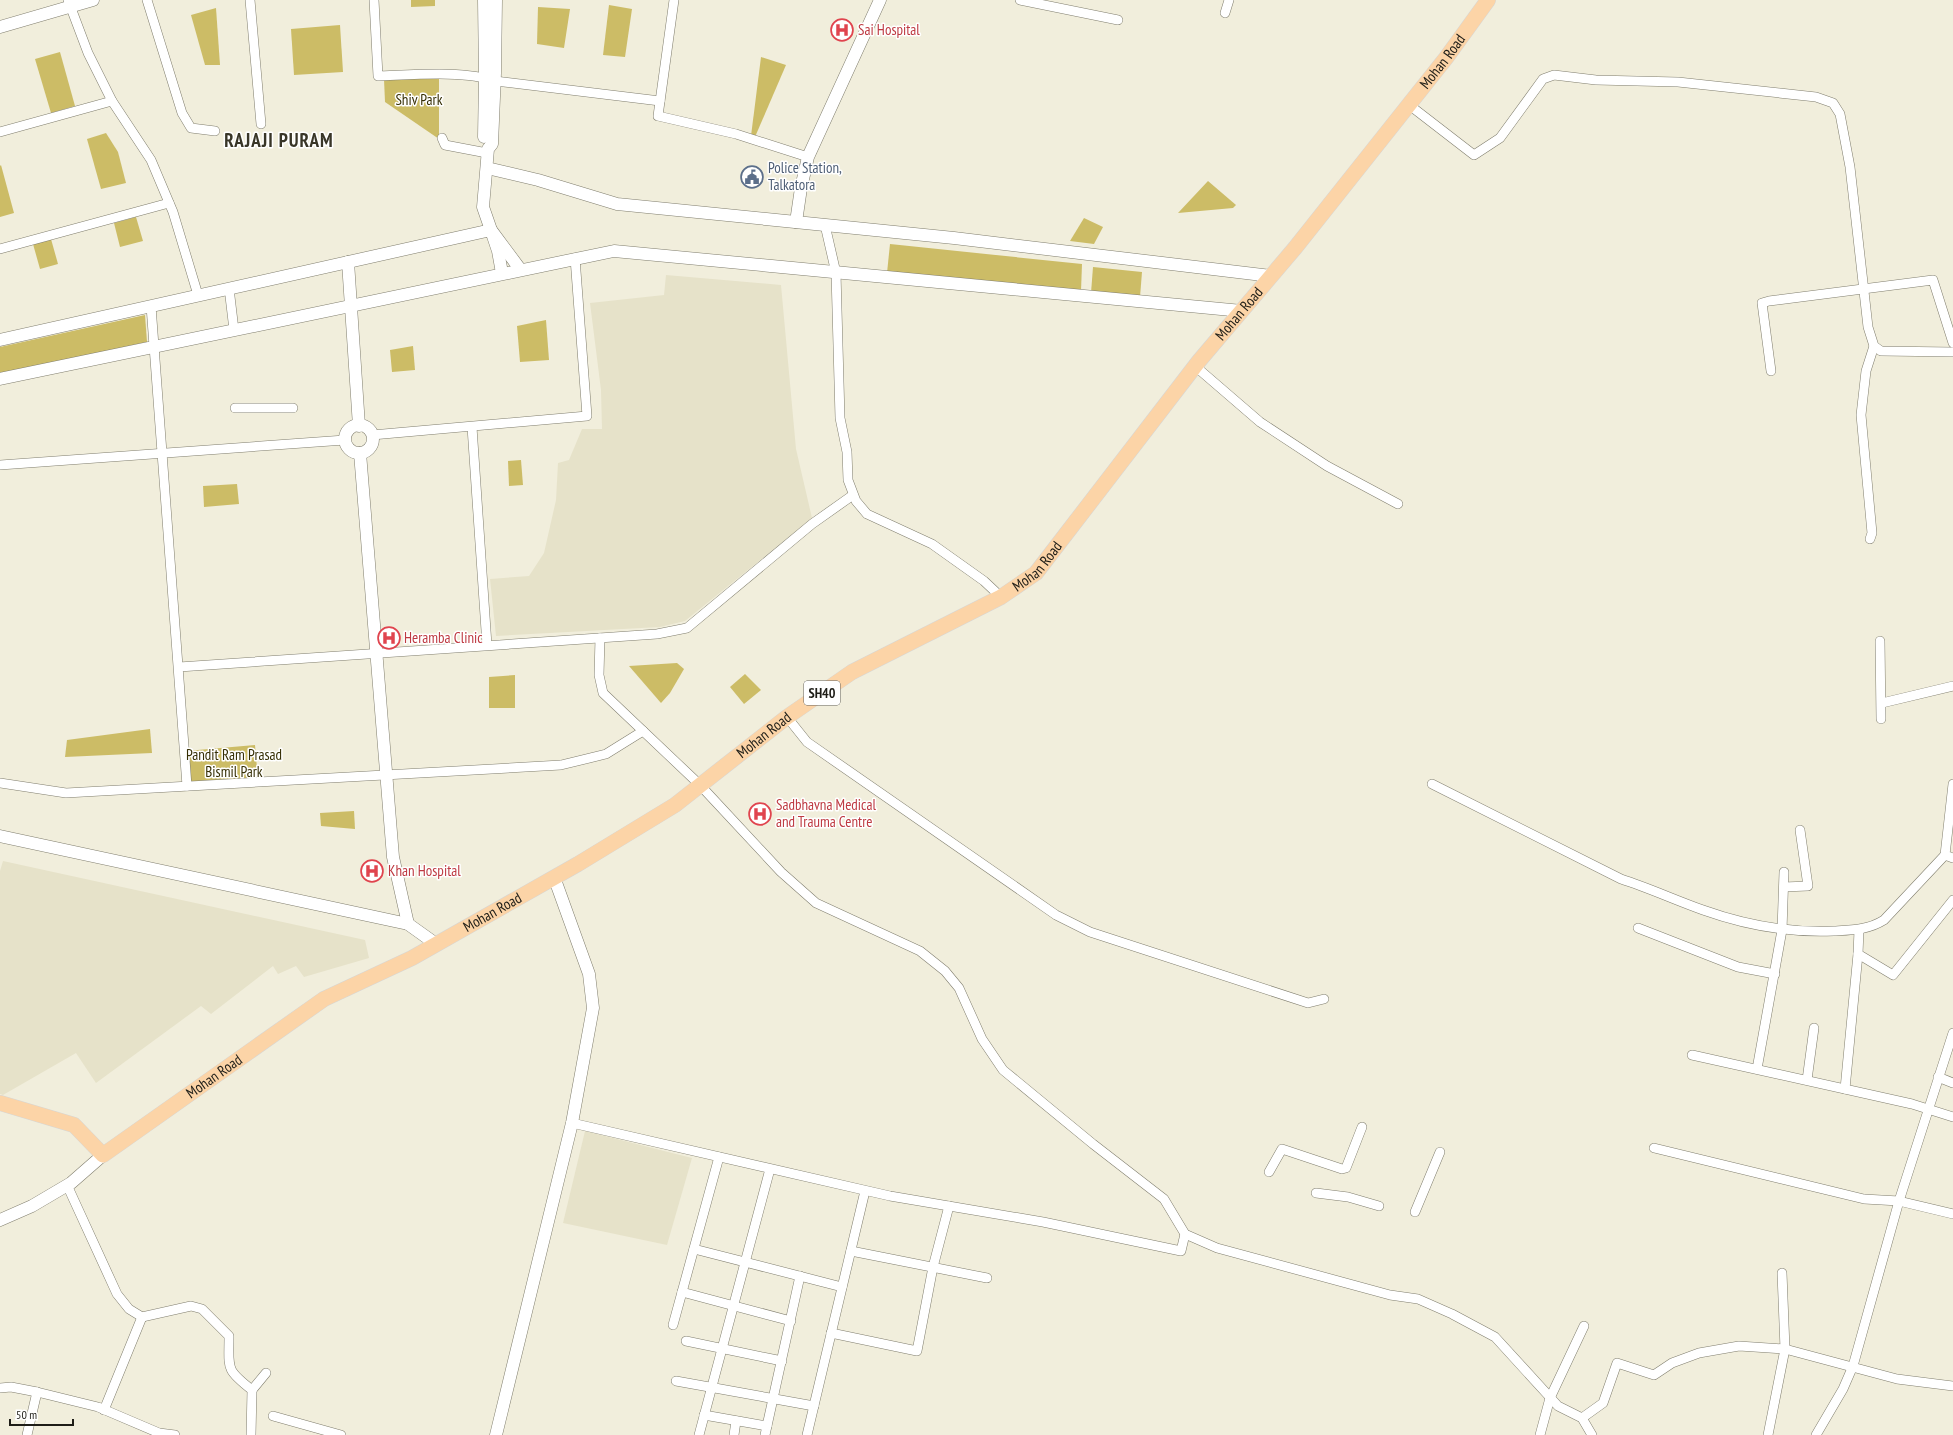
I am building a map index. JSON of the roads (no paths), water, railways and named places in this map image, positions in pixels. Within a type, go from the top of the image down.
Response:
[{"type":"main road","name":"Mohan Road","points":[[103,1156],[324,999],[412,958],[554,877],[675,805],[787,717],[852,672],[1002,597],[1036,573],[1195,366],[1271,276],[1446,58],[1488,0]]},
{"type":"main road","points":[[0,1103],[74,1125],[103,1156]]},
{"type":"street","points":[[0,27],[69,3],[93,0]]},
{"type":"street","points":[[146,0],[182,113],[191,128],[215,131]]},
{"type":"street","points":[[250,0],[261,124]]},
{"type":"street","points":[[374,0],[378,76],[443,75],[660,101]]},
{"type":"street","points":[[484,0],[490,80]]},
{"type":"street","points":[[496,0],[484,144],[488,151],[483,207],[498,251],[502,273]]},
{"type":"street","points":[[674,0],[658,116],[736,134],[808,157]]},
{"type":"street","points":[[796,222],[801,188],[808,157],[880,0]]},
{"type":"street","points":[[1020,0],[1118,20]]},
{"type":"street","points":[[1225,13],[1229,0]]},
{"type":"street","points":[[69,3],[88,53],[112,100],[150,160],[169,203],[198,295]]},
{"type":"street","points":[[1408,104],[1474,155],[1500,138],[1543,79],[1554,75],[1596,80],[1678,82],[1816,97],[1833,103],[1840,114],[1850,167],[1868,327],[1874,346],[1866,371],[1861,415],[1872,532],[1870,539]]},
{"type":"street","points":[[0,132],[112,100]]},
{"type":"street","points":[[442,138],[446,145],[488,151]]},
{"type":"street","points":[[487,168],[538,180],[617,204],[954,238],[1271,276]]},
{"type":"street","points":[[0,249],[169,203]]},
{"type":"street","points":[[825,225],[836,272],[840,418],[847,452],[848,480],[853,495],[867,514],[932,544],[984,581],[1002,597]]},
{"type":"street","points":[[0,340],[491,230]]},
{"type":"street","points":[[491,230],[520,269]]},
{"type":"street","points":[[0,379],[520,269],[614,251],[1242,311]]},
{"type":"street","points":[[372,435],[587,416],[575,258]]},
{"type":"street","points":[[348,262],[359,426]]},
{"type":"street","points":[[1771,371],[1762,303],[1768,301],[1933,280],[1953,343]]},
{"type":"street","points":[[229,288],[234,330]]},
{"type":"street","points":[[150,306],[163,453],[187,786]]},
{"type":"street","points":[[1874,346],[1881,351],[1953,352]]},
{"type":"street","points":[[1195,366],[1260,422],[1327,466],[1398,504]]},
{"type":"street","points":[[236,408],[293,408]]},
{"type":"street","points":[[359,426],[367,428],[372,435],[371,447],[365,452],[360,453],[348,448],[345,440],[351,429],[359,426]]},
{"type":"street","points":[[472,427],[487,645]]},
{"type":"street","points":[[0,465],[345,440]]},
{"type":"street","points":[[360,453],[393,857],[408,924]]},
{"type":"street","points":[[179,667],[657,634],[687,628],[812,524],[853,495]]},
{"type":"street","points":[[600,638],[599,675],[603,693],[700,785],[781,872],[816,903],[920,951],[945,971],[960,988],[982,1039],[1003,1070],[1093,1144],[1164,1199],[1185,1234],[1217,1248],[1390,1295],[1418,1299],[1452,1314],[1495,1337],[1558,1406],[1582,1418],[1592,1435]]},
{"type":"street","points":[[1880,641],[1882,703],[1881,719]]},
{"type":"street","points":[[1882,703],[1953,686]]},
{"type":"street","points":[[787,717],[807,742],[1056,914],[1090,932],[1308,1003],[1324,999]]},
{"type":"street","points":[[0,783],[66,793],[561,765],[606,754],[642,731]]},
{"type":"street","points":[[1432,784],[1620,879],[1649,888],[1703,910],[1782,930],[1816,932],[1859,930],[1884,920],[1949,856],[1953,784]]},
{"type":"street","points":[[1784,887],[1808,886],[1800,830]]},
{"type":"street","points":[[0,836],[408,924],[436,944]]},
{"type":"street","points":[[1757,1069],[1782,930],[1784,872]]},
{"type":"street","points":[[496,1435],[572,1123],[592,1008],[589,974],[554,877]]},
{"type":"street","points":[[1858,954],[1893,975],[1953,900]]},
{"type":"street","points":[[1638,928],[1738,967],[1775,974]]},
{"type":"street","points":[[1845,1089],[1859,930]]},
{"type":"street","points":[[1807,1080],[1814,1028]]},
{"type":"street","points":[[1816,1435],[1843,1389],[1853,1366],[1899,1200],[1953,1033]]},
{"type":"street","points":[[1692,1055],[1845,1089],[1928,1109],[1953,1117]]},
{"type":"street","points":[[1938,1077],[1953,1083]]},
{"type":"street","points":[[572,1123],[865,1191],[1043,1222],[1181,1251],[1185,1234]]},
{"type":"street","points":[[1270,1172],[1282,1148],[1342,1169],[1346,1168],[1362,1127]]},
{"type":"street","points":[[1654,1148],[1864,1199],[1899,1200],[1953,1214]]},
{"type":"street","points":[[1416,1212],[1440,1152]]},
{"type":"street","points":[[0,1220],[32,1206],[67,1185],[103,1156]]},
{"type":"street","points":[[674,1325],[719,1157]]},
{"type":"street","points":[[699,1435],[770,1169]]},
{"type":"street","points":[[67,1185],[117,1294],[129,1309],[142,1317],[191,1306],[202,1309],[229,1336],[229,1368],[236,1378],[252,1390]]},
{"type":"street","points":[[807,1435],[865,1191]]},
{"type":"street","points":[[1316,1192],[1348,1197],[1379,1206]]},
{"type":"street","points":[[831,1333],[917,1352],[933,1267],[949,1206]]},
{"type":"street","points":[[694,1249],[842,1287]]},
{"type":"street","points":[[851,1252],[987,1278]]},
{"type":"street","points":[[1768,1435],[1785,1348],[1782,1273]]},
{"type":"street","points":[[704,1415],[736,1421],[766,1430],[800,1276]]},
{"type":"street","points":[[682,1292],[791,1321]]},
{"type":"street","points":[[104,1410],[142,1317]]},
{"type":"street","points":[[1540,1435],[1550,1398],[1584,1326]]},
{"type":"street","points":[[686,1341],[782,1361]]},
{"type":"street","points":[[1582,1418],[1603,1403],[1617,1362],[1654,1374],[1672,1363],[1699,1353],[1739,1346],[1785,1348],[1896,1379],[1953,1386]]},
{"type":"street","points":[[251,1435],[253,1406],[252,1390],[266,1374]]},
{"type":"street","points":[[676,1381],[814,1406]]},
{"type":"street","points":[[0,1388],[11,1387],[37,1392],[104,1410],[159,1433],[175,1435]]},
{"type":"street","points":[[27,1435],[37,1392]]},
{"type":"street","points":[[273,1416],[341,1435]]},
{"type":"street","points":[[734,1435],[736,1421]]},
{"type":"place","name":"Sai Hospital","points":[[842,30]]},
{"type":"place","name":"Police Station, Talkatora","points":[[752,177]]},
{"type":"place","name":"Heramba Clinic","points":[[389,638]]},
{"type":"place","name":"Sadbhavna Medical and Trauma Centre","points":[[760,814]]},
{"type":"place","name":"Khan Hospital","points":[[372,871]]},
{"type":"district","name":"RAJAJI PURAM","points":[[279,140]]},
{"type":"park label","name":"Shiv Park","points":[[419,100]]},
{"type":"park label","name":"Pandit Ram Prasad Bismil Park","points":[[234,764]]}]
